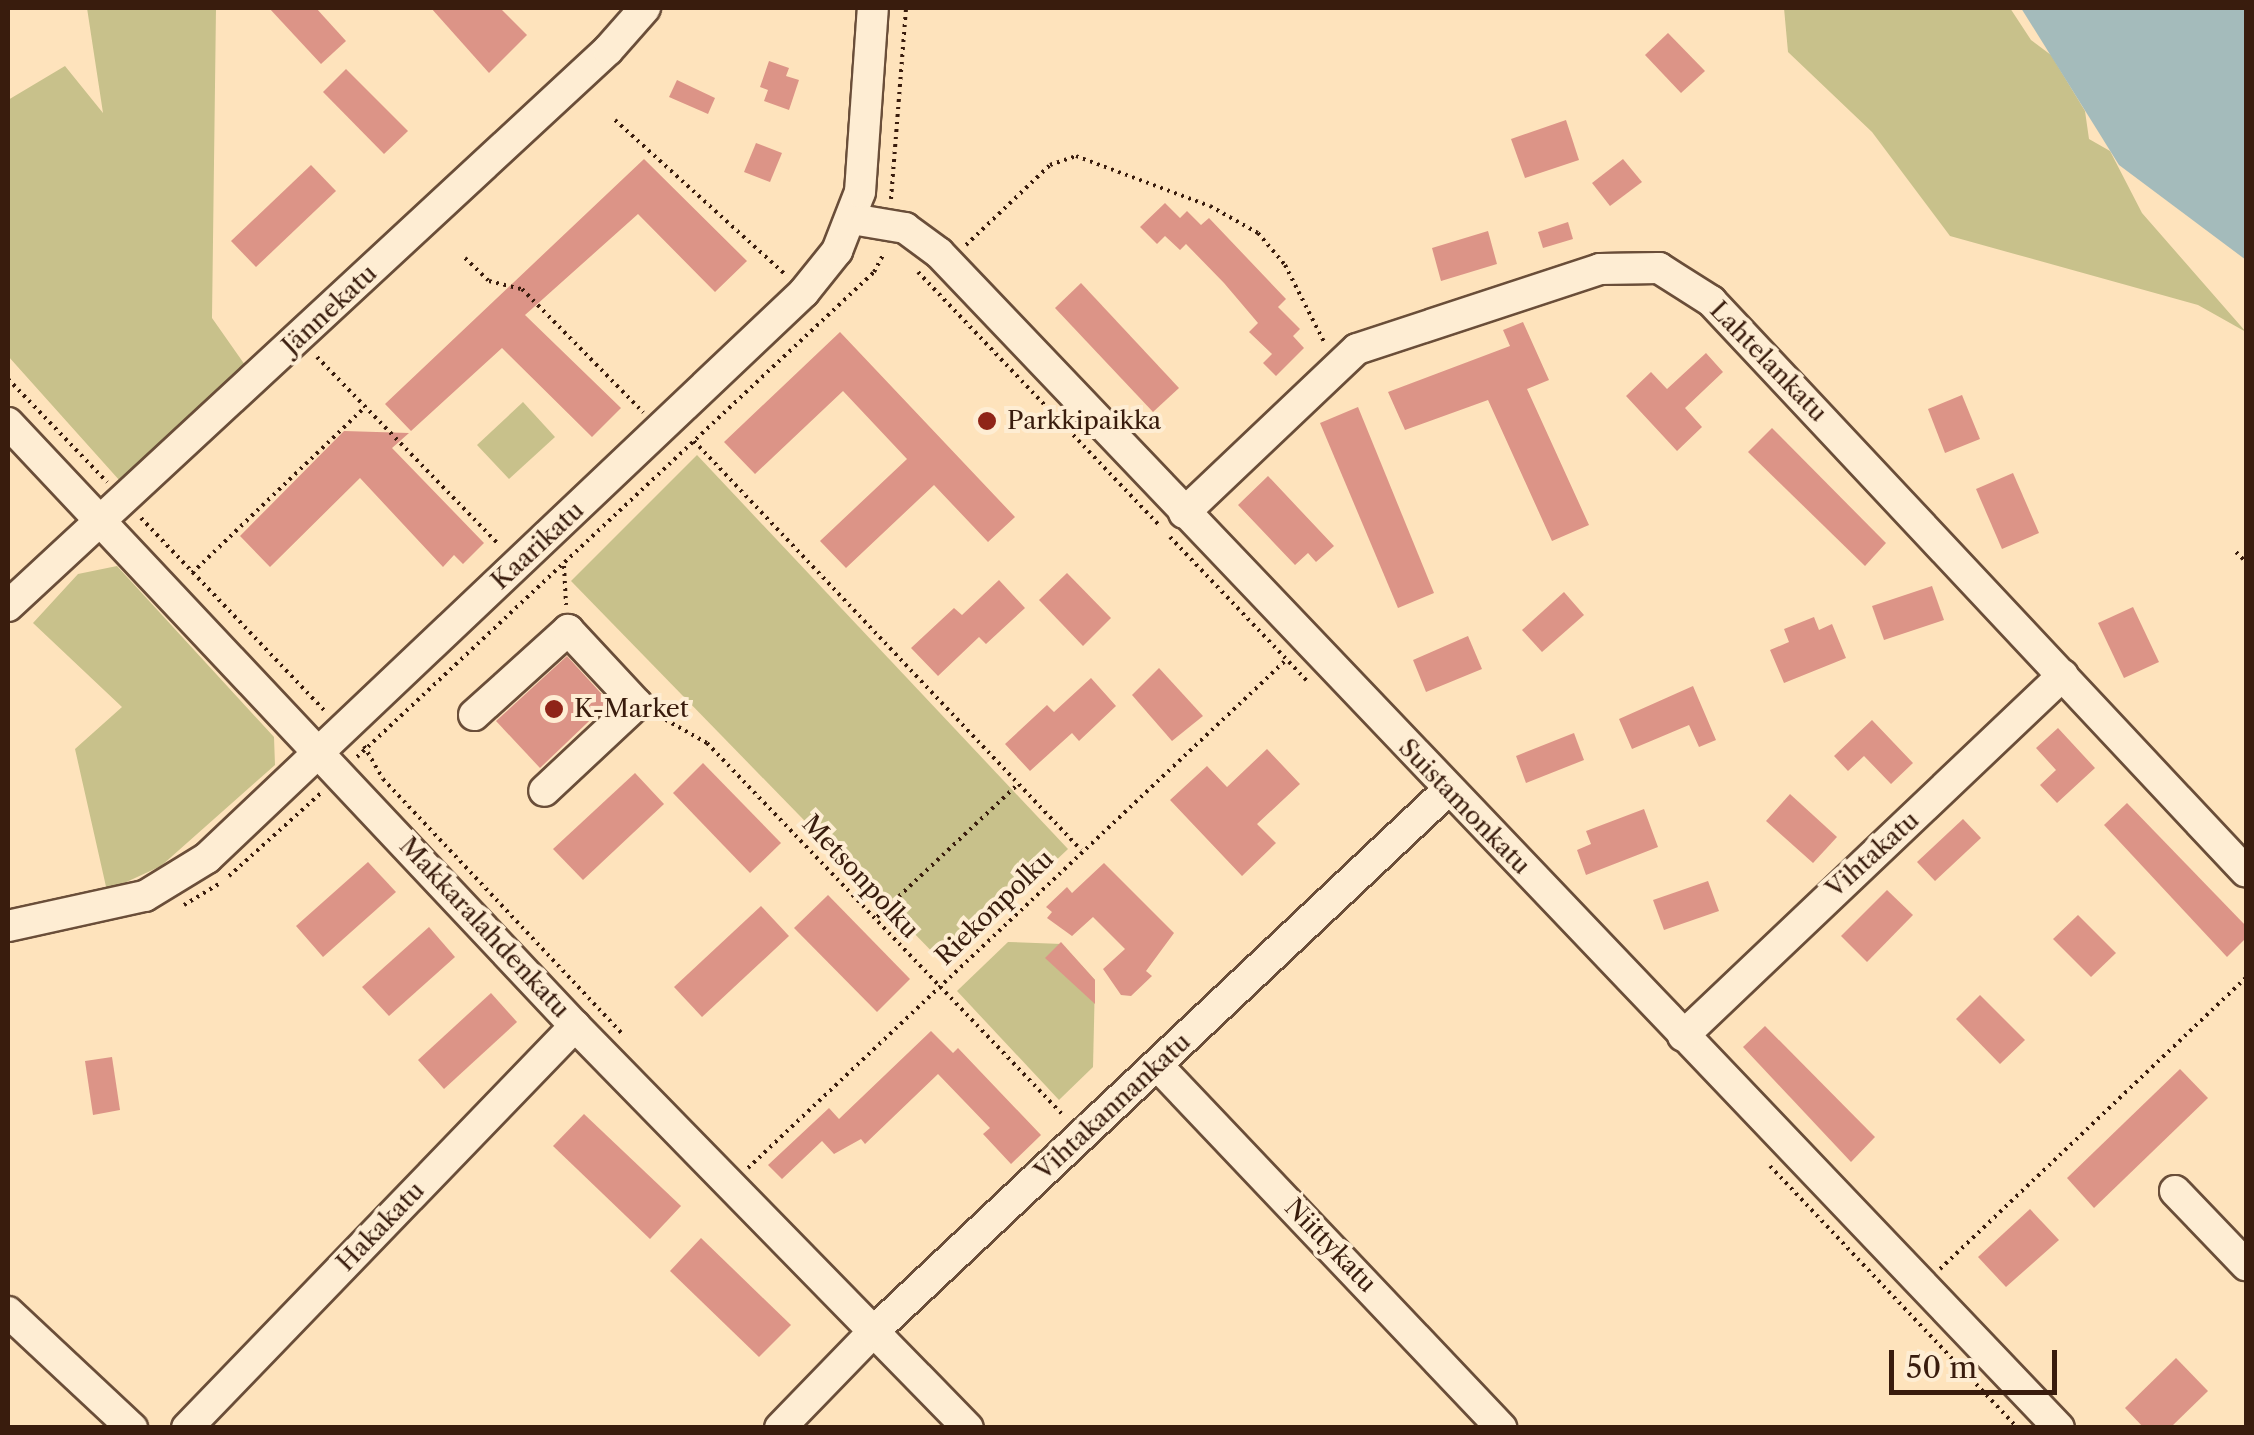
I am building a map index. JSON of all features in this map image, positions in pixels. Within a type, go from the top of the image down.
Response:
[{"type":"street","name":"Jännekatu","points":[[8,606],[299,340],[646,8]]},
{"type":"street","name":"Kaarikatu","points":[[8,926],[167,886],[239,830],[804,292],[852,220],[864,174],[873,8]]},
{"type":"street","name":"Suistamonkatu","points":[[852,220],[905,228],[948,262],[2058,1428]]},
{"type":"street","name":"Lahtelankatu","points":[[1184,514],[1338,362],[1397,332],[1600,269],[1634,265],[1673,274],[1711,301],[2246,872]]},
{"type":"street","name":"Makkaralahdenkatu","points":[[8,423],[112,508],[320,752],[575,1026],[740,1176],[873,1332],[968,1428]]},
{"type":"street","points":[[474,715],[568,630],[637,704],[544,791]]},
{"type":"street","name":"Vihtakatu","points":[[1683,1036],[2063,675]]},
{"type":"street","name":"Vihtakannankatu","points":[[780,1428],[873,1332],[1448,790]]},
{"type":"street","name":"Hakakatu","points":[[188,1428],[575,1026]]},
{"type":"street","name":"Niittykatu","points":[[1158,1066],[1502,1428]]},
{"type":"street","points":[[2175,1191],[2246,1265]]},
{"type":"street","points":[[8,1312],[132,1428]]},
{"type":"path","points":[[891,198],[906,8]]},
{"type":"path","points":[[615,120],[804,292]]},
{"type":"path","points":[[948,262],[1050,165],[1076,156],[1210,206],[1258,232],[1285,265],[1338,362]]},
{"type":"path","points":[[465,258],[488,282],[522,289],[661,430]]},
{"type":"path","points":[[299,340],[519,564]]},
{"type":"path","points":[[8,379],[112,508],[192,573],[347,727],[383,780],[628,1039]]},
{"type":"path","points":[[192,573],[365,407]]},
{"type":"path","points":[[694,441],[1081,850]]},
{"type":"path","points":[[2236,552],[2246,562]]},
{"type":"path","points":[[563,564],[568,630]]},
{"type":"path","name":"Riekonpolku","points":[[740,1176],[1286,660]]},
{"type":"path","name":"Metsonpolku","points":[[637,704],[708,743],[877,917],[937,988],[1083,1137]]},
{"type":"path","points":[[877,917],[1018,784]]},
{"type":"path","points":[[1922,1286],[2246,978]]},
{"type":"path","points":[[736,1153],[740,1176],[762,1180]]},
{"type":"shaded area","points":[[87,8],[216,8],[212,318],[245,365],[120,481],[8,356],[8,100],[65,66],[103,113]]},
{"type":"shaded area","points":[[1784,8],[2010,8],[2031,40],[2051,55],[2085,111],[2089,139],[2110,151],[2142,213],[2246,332],[2198,305],[1950,236],[1872,132],[1788,52]]},
{"type":"shaded area","points":[[523,402],[555,437],[509,479],[477,445]]},
{"type":"shaded area","points":[[697,455],[1068,849],[945,965],[571,581]]},
{"type":"shaded area","points":[[117,566],[274,737],[275,765],[161,866],[107,891],[75,749],[122,707],[33,623],[78,574]]},
{"type":"shaded area","points":[[1008,942],[1062,944],[1095,980],[1093,1067],[1059,1100],[957,991]]},
{"type":"water","points":[[2021,8],[2246,8],[2246,260],[2119,165]]},
{"type":"building","points":[[269,8],[316,8],[346,41],[321,64]]},
{"type":"building","points":[[431,8],[500,8],[527,35],[489,73]]},
{"type":"building","points":[[1668,33],[1705,71],[1681,93],[1645,55]]},
{"type":"building","points":[[769,61],[789,68],[786,76],[799,80],[789,110],[764,101],[768,90],[760,87]]},
{"type":"building","points":[[346,69],[408,131],[384,154],[323,92]]},
{"type":"building","points":[[677,80],[715,98],[708,114],[669,97]]},
{"type":"building","points":[[1566,120],[1579,160],[1525,178],[1511,139]]},
{"type":"building","points":[[756,143],[782,153],[770,182],[744,172]]},
{"type":"building","points":[[644,159],[747,261],[715,292],[638,214],[525,315],[621,408],[592,437],[502,348],[411,431],[385,404]]},
{"type":"building","points":[[1623,159],[1642,182],[1610,206],[1592,183]]},
{"type":"building","points":[[311,165],[336,191],[256,267],[231,241]]},
{"type":"building","points":[[1165,203],[1180,218],[1187,211],[1201,225],[1209,218],[1286,299],[1278,307],[1300,329],[1293,336],[1304,348],[1276,376],[1263,363],[1272,354],[1249,332],[1258,323],[1224,283],[1186,244],[1180,250],[1165,236],[1157,244],[1140,227]]},
{"type":"building","points":[[1568,222],[1573,239],[1543,248],[1538,232]]},
{"type":"building","points":[[1488,231],[1497,264],[1441,281],[1432,248]]},
{"type":"building","points":[[1081,283],[1179,388],[1153,412],[1055,308]]},
{"type":"building","points":[[1523,322],[1549,380],[1527,389],[1589,525],[1552,541],[1488,400],[1405,430],[1388,392],[1510,346],[1503,330]]},
{"type":"building","points":[[840,332],[1015,517],[988,542],[934,485],[846,568],[820,541],[907,459],[843,391],[755,474],[724,442]]},
{"type":"building","points":[[1706,353],[1723,372],[1685,408],[1702,427],[1677,451],[1626,396],[1651,372],[1667,389]]},
{"type":"building","points":[[1962,395],[1980,439],[1945,453],[1928,409]]},
{"type":"building","points":[[1358,407],[1434,593],[1398,608],[1320,423]]},
{"type":"building","points":[[1772,428],[1886,543],[1865,566],[1748,452]]},
{"type":"building","points":[[344,431],[409,433],[392,448],[484,543],[463,564],[454,555],[443,567],[360,478],[270,567],[240,536]]},
{"type":"building","points":[[2013,473],[2039,533],[2002,549],[1976,489]]},
{"type":"building","points":[[1268,476],[1334,546],[1316,562],[1308,553],[1295,565],[1238,505]]},
{"type":"building","points":[[1067,573],[1111,618],[1083,646],[1039,600]]},
{"type":"building","points":[[999,580],[1025,608],[986,644],[979,637],[938,676],[911,648],[954,608],[962,615]]},
{"type":"building","points":[[1932,586],[1944,620],[1884,640],[1872,606]]},
{"type":"building","points":[[1564,592],[1584,615],[1542,652],[1522,630]]},
{"type":"building","points":[[2133,607],[2159,662],[2124,678],[2098,623]]},
{"type":"building","points":[[1814,617],[1819,630],[1832,624],[1846,658],[1784,683],[1770,650],[1789,642],[1784,629]]},
{"type":"building","points":[[1468,636],[1482,669],[1426,692],[1413,660]]},
{"type":"building","name":"K-Market","points":[[567,656],[609,702],[540,768],[496,721]]},
{"type":"building","points":[[1159,668],[1203,716],[1172,741],[1132,695]]},
{"type":"building","points":[[1091,678],[1116,706],[1079,741],[1072,733],[1030,771],[1005,744],[1047,705],[1054,712]]},
{"type":"building","points":[[1693,686],[1716,740],[1699,747],[1689,725],[1632,749],[1619,719]]},
{"type":"building","points":[[1872,720],[1913,763],[1891,784],[1864,756],[1848,771],[1834,756]]},
{"type":"building","points":[[2058,728],[2095,768],[2057,803],[2040,785],[2056,770],[2036,748]]},
{"type":"building","points":[[1574,733],[1584,760],[1526,783],[1516,756]]},
{"type":"building","points":[[1267,749],[1300,784],[1257,824],[1276,843],[1242,876],[1170,800],[1207,766],[1227,787]]},
{"type":"building","points":[[703,763],[781,843],[750,873],[673,793]]},
{"type":"building","points":[[635,773],[664,804],[583,880],[553,849]]},
{"type":"building","points":[[1790,794],[1837,837],[1813,863],[1766,821]]},
{"type":"building","points":[[2127,803],[2246,926],[2246,938],[2227,957],[2104,825]]},
{"type":"building","points":[[1644,809],[1658,847],[1586,875],[1577,850],[1591,844],[1586,831]]},
{"type":"building","points":[[1963,819],[1981,838],[1935,881],[1917,862]]},
{"type":"building","points":[[368,862],[396,892],[323,957],[296,926]]},
{"type":"building","points":[[1104,863],[1174,933],[1146,971],[1152,976],[1131,996],[1121,995],[1103,969],[1125,949],[1093,917],[1072,936],[1047,918],[1052,912],[1046,907],[1067,887],[1072,893]]},
{"type":"building","points":[[1708,881],[1719,911],[1664,930],[1653,900]]},
{"type":"building","points":[[1887,890],[1913,915],[1867,962],[1841,936]]},
{"type":"building","points":[[828,895],[910,979],[877,1012],[794,928]]},
{"type":"building","points":[[761,906],[789,936],[702,1017],[674,987]]},
{"type":"building","points":[[2078,915],[2116,953],[2091,977],[2053,939]]},
{"type":"building","points":[[429,927],[455,957],[389,1016],[362,987]]},
{"type":"building","points":[[1061,942],[1095,980],[1095,1004],[1045,958]]},
{"type":"building","points":[[491,993],[517,1022],[444,1089],[418,1060]]},
{"type":"building","points":[[1980,995],[2025,1040],[2000,1064],[1956,1019]]},
{"type":"building","points":[[1765,1026],[1875,1137],[1851,1162],[1743,1047]]},
{"type":"building","points":[[931,1031],[953,1053],[958,1048],[1041,1135],[1011,1164],[983,1134],[990,1128],[938,1074],[865,1144],[861,1139],[834,1154],[822,1141],[782,1179],[768,1165],[829,1108],[839,1119]]},
{"type":"building","points":[[112,1057],[120,1110],[93,1115],[85,1061]]},
{"type":"building","points":[[2180,1069],[2208,1098],[2094,1208],[2067,1178]]},
{"type":"building","points":[[584,1114],[681,1206],[650,1239],[553,1146]]},
{"type":"building","points":[[2030,1209],[2059,1240],[2006,1287],[1978,1257]]},
{"type":"building","points":[[701,1238],[791,1325],[759,1357],[670,1271]]},
{"type":"building","points":[[2176,1358],[2208,1391],[2170,1428],[2144,1428],[2125,1408]]},
{"type":"place","name":"Parkkipaikka","points":[[987,421]]},
{"type":"place","name":"K-Market","points":[[554,709]]}]
